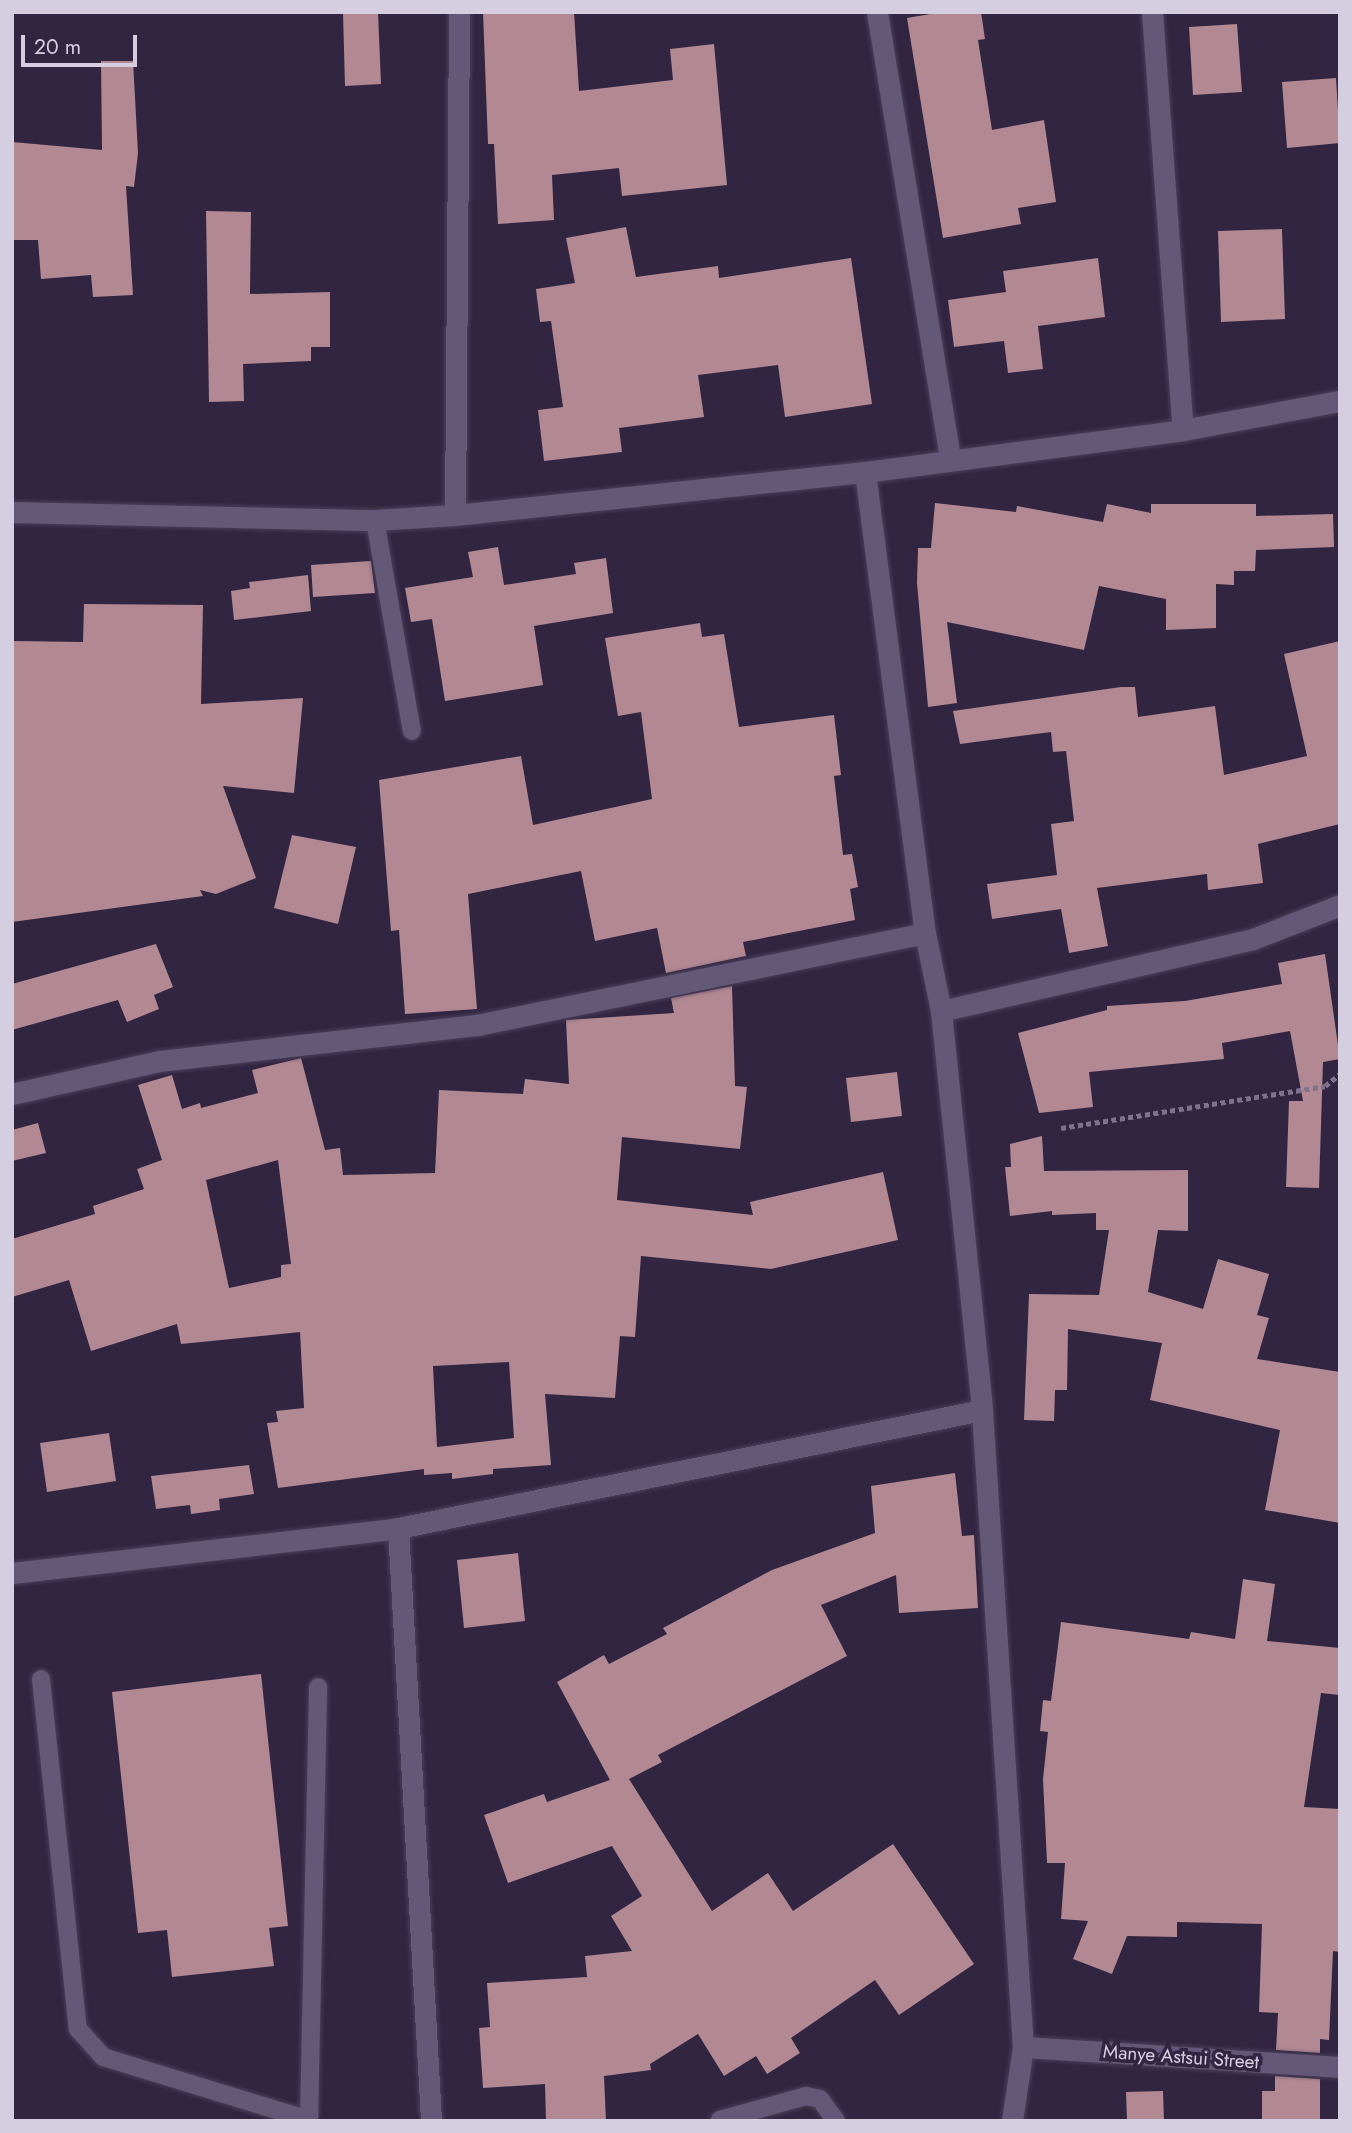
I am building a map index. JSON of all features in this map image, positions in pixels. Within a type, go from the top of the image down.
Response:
[{"type":"street","points":[[455,516],[459,12]]},
{"type":"street","points":[[877,12],[950,460]]},
{"type":"street","points":[[1152,12],[1183,430]]},
{"type":"street","points":[[12,512],[375,520],[455,516],[865,472],[1183,430],[1340,401]]},
{"type":"street","points":[[865,472],[925,933],[941,1011],[982,1410],[1023,2047],[1012,2121]]},
{"type":"street","points":[[941,1011],[1253,939],[1340,905]]},
{"type":"street","points":[[12,1094],[160,1061],[477,1025],[925,933]]},
{"type":"street","points":[[12,1573],[398,1528],[982,1410]]},
{"type":"street","points":[[398,1528],[430,2121]]},
{"type":"street","name":"Manye Astsui Street","points":[[1023,2047],[1340,2067]]},
{"type":"lane","points":[[375,520],[412,731]]},
{"type":"lane","points":[[41,1679],[78,2029],[103,2057],[309,2120],[318,1687]]},
{"type":"lane","points":[[720,2120],[806,2096],[820,2099],[836,2121]]},
{"type":"path","points":[[1061,1128],[1325,1086],[1340,1074]]},
{"type":"building","points":[[343,12],[378,12],[381,84],[345,86]]},
{"type":"building","points":[[483,12],[574,12],[579,91],[673,80],[670,49],[714,44],[727,185],[622,196],[619,168],[552,175],[554,220],[498,224],[494,144],[488,144]]},
{"type":"building","points":[[942,12],[981,12],[985,39],[978,40],[992,130],[1044,120],[1056,202],[1018,208],[1021,224],[943,238],[907,18]]},
{"type":"building","points":[[1237,24],[1242,92],[1193,95],[1189,27]]},
{"type":"building","points":[[101,61],[133,61],[138,153],[134,187],[126,186],[133,295],[93,297],[91,275],[41,279],[38,240],[12,240],[12,142],[102,150]]},
{"type":"building","points":[[1336,78],[1340,143],[1287,148],[1282,82]]},
{"type":"building","points":[[206,211],[251,212],[250,294],[330,292],[330,347],[311,347],[311,361],[243,364],[244,401],[209,402]]},
{"type":"building","points":[[626,227],[636,277],[718,266],[719,278],[851,258],[872,404],[785,417],[778,365],[698,375],[704,417],[619,428],[622,452],[544,461],[538,410],[563,407],[551,321],[540,322],[536,289],[575,283],[566,238]]},
{"type":"building","points":[[1282,229],[1285,319],[1221,322],[1218,231]]},
{"type":"building","points":[[1098,258],[1105,317],[1038,326],[1043,369],[1008,373],[1004,341],[954,347],[948,300],[1006,292],[1003,271]]},
{"type":"building","points":[[935,503],[1016,512],[1017,506],[1103,522],[1107,504],[1151,513],[1151,504],[1256,504],[1256,516],[1333,514],[1334,547],[1256,550],[1255,571],[1234,571],[1234,585],[1216,584],[1216,628],[1166,630],[1166,599],[1099,586],[1084,650],[947,622],[957,703],[928,707],[917,583],[918,548],[931,548]]},
{"type":"building","points":[[498,547],[504,585],[576,574],[574,563],[606,558],[613,613],[534,626],[543,685],[445,701],[432,619],[411,622],[405,588],[473,577],[468,552]]},
{"type":"building","points":[[371,561],[375,593],[313,597],[311,565]]},
{"type":"building","points":[[308,575],[311,611],[234,620],[231,591],[250,588],[249,582]]},
{"type":"building","points":[[84,604],[203,605],[201,704],[303,698],[294,793],[223,786],[256,878],[216,894],[200,890],[203,896],[12,922],[12,641],[83,642]]},
{"type":"building","points":[[700,623],[702,637],[724,634],[739,727],[834,715],[841,775],[834,776],[843,855],[852,854],[858,887],[850,889],[855,920],[743,942],[746,956],[666,973],[657,928],[595,941],[581,871],[468,894],[477,1009],[405,1014],[399,930],[391,931],[379,780],[521,756],[533,825],[652,799],[641,712],[618,716],[605,638]]},
{"type":"building","points":[[1340,641],[1340,824],[1258,844],[1263,883],[1208,890],[1207,874],[1097,888],[1108,946],[1069,953],[1061,909],[992,919],[987,884],[1057,875],[1051,824],[1074,821],[1066,751],[1053,752],[1051,732],[960,744],[953,711],[1135,687],[1138,717],[1215,706],[1224,775],[1307,756],[1284,654]]},
{"type":"building","points":[[292,835],[356,847],[338,924],[274,908]]},
{"type":"building","points":[[156,944],[173,987],[154,995],[159,1009],[127,1022],[118,1000],[12,1030],[12,984]]},
{"type":"building","points":[[1325,954],[1340,1059],[1323,1062],[1319,1188],[1286,1187],[1289,1101],[1303,1101],[1290,1031],[1222,1043],[1224,1059],[1089,1072],[1093,1107],[1039,1113],[1018,1033],[1107,1010],[1107,1006],[1185,1001],[1282,984],[1278,963]]},
{"type":"building","points":[[732,986],[735,1086],[747,1087],[740,1149],[622,1137],[617,1200],[753,1215],[750,1202],[883,1172],[898,1240],[771,1269],[641,1256],[635,1337],[620,1336],[615,1398],[545,1394],[551,1465],[493,1469],[493,1474],[452,1479],[452,1473],[424,1475],[424,1469],[278,1488],[267,1423],[278,1422],[276,1411],[304,1408],[300,1332],[181,1344],[177,1324],[91,1351],[69,1280],[12,1297],[12,1239],[95,1214],[93,1206],[144,1189],[137,1169],[162,1160],[138,1085],[172,1075],[182,1109],[200,1103],[201,1108],[258,1093],[252,1070],[301,1058],[325,1150],[340,1148],[343,1175],[435,1173],[439,1090],[523,1094],[525,1079],[569,1084],[566,1020],[674,1013],[671,998]],"holes":[[[278,1160],[291,1264],[281,1265],[281,1277],[229,1288],[206,1180]],[[509,1362],[514,1438],[437,1447],[433,1366]]]},
{"type":"building","points":[[897,1072],[902,1116],[851,1122],[846,1078]]},
{"type":"building","points":[[38,1123],[46,1153],[12,1161],[12,1130]]},
{"type":"building","points":[[1042,1136],[1044,1171],[1188,1170],[1188,1231],[1158,1230],[1148,1292],[1203,1309],[1218,1259],[1269,1274],[1257,1315],[1269,1318],[1257,1359],[1340,1372],[1340,1523],[1265,1510],[1280,1430],[1150,1400],[1162,1343],[1068,1329],[1067,1390],[1055,1390],[1054,1421],[1024,1420],[1029,1294],[1099,1295],[1109,1230],[1096,1230],[1096,1213],[1052,1215],[1052,1211],[1010,1216],[1005,1167],[1011,1167],[1010,1144]]},
{"type":"building","points":[[109,1433],[116,1481],[47,1492],[40,1443]]},
{"type":"building","points":[[249,1465],[254,1494],[219,1499],[220,1510],[191,1514],[190,1505],[156,1509],[151,1476]]},
{"type":"building","points":[[955,1473],[962,1536],[974,1535],[978,1608],[899,1613],[896,1575],[821,1605],[847,1656],[658,1755],[662,1762],[629,1779],[712,1911],[768,1873],[793,1911],[893,1844],[974,1964],[899,2015],[875,1980],[791,2038],[800,2053],[767,2074],[756,2056],[724,2076],[698,2034],[650,2064],[651,2070],[604,2076],[606,2121],[546,2121],[545,2084],[483,2088],[479,2028],[490,2027],[487,1983],[587,1977],[585,1956],[632,1951],[611,1916],[642,1896],[612,1846],[508,1883],[484,1815],[544,1794],[547,1802],[610,1780],[557,1682],[604,1655],[609,1664],[667,1634],[663,1628],[772,1570],[875,1533],[871,1486]]},
{"type":"building","points":[[518,1553],[525,1621],[464,1628],[457,1560]]},
{"type":"building","points":[[1243,1579],[1275,1584],[1267,1641],[1340,1648],[1340,1695],[1321,1693],[1304,1807],[1340,1809],[1340,1952],[1333,1951],[1329,2040],[1320,2039],[1320,2053],[1276,2050],[1278,2013],[1259,2012],[1262,1924],[1177,1922],[1177,1937],[1127,1936],[1112,1974],[1073,1959],[1088,1921],[1061,1919],[1065,1863],[1047,1863],[1043,1779],[1048,1732],[1040,1731],[1043,1700],[1051,1701],[1061,1622],[1189,1639],[1191,1632],[1235,1639]]},
{"type":"building","points":[[261,1674],[288,1926],[269,1928],[274,1966],[172,1977],[167,1930],[138,1933],[112,1692]]},
{"type":"building","points":[[1275,2076],[1320,2079],[1320,2121],[1262,2121],[1262,2091],[1275,2091]]},
{"type":"building","points":[[1163,2091],[1164,2121],[1127,2121],[1126,2092]]}]
